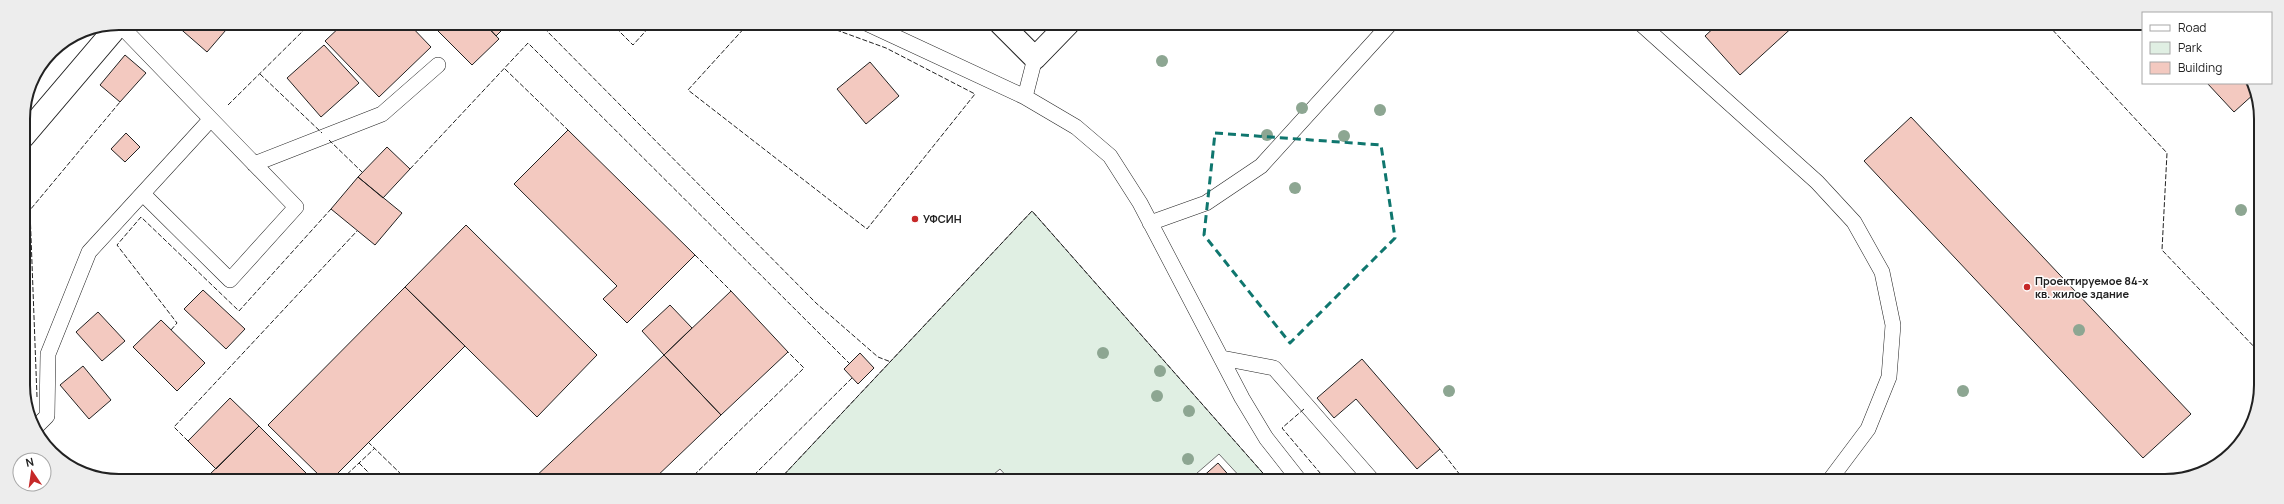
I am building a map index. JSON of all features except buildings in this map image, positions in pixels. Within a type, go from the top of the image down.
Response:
[{"type":"street","points":[[30,129],[115,30]]},
{"type":"street","points":[[1007,30],[1035,58],[1062,30]]},
{"type":"lane","points":[[126,30],[210,120],[296,207],[230,280],[143,194]]},
{"type":"lane","points":[[881,30],[1025,97],[1076,127],[1110,156],[1150,223],[1266,438],[1294,474]]},
{"type":"lane","points":[[1150,223],[1206,203],[1261,166],[1385,30]]},
{"type":"lane","points":[[1648,30],[1817,182],[1854,222],[1882,272],[1893,325],[1889,377],[1868,429],[1834,474]]},
{"type":"lane","points":[[1025,97],[1035,58]]},
{"type":"lane","points":[[254,164],[382,114],[438,65]]},
{"type":"lane","points":[[39,424],[47,416],[48,354],[90,252],[210,120]]},
{"type":"lane","points":[[1222,358],[1274,368],[1367,474]]},
{"type":"highlighted area","points":[[1215,133],[1381,145],[1395,238],[1290,343],[1204,235]]},
{"type":"green space","points":[[1032,211],[1264,474],[1237,474],[1219,454],[1196,474],[1005,474],[1000,469],[994,474],[785,474]]},
{"type":"fence","points":[[228,105],[304,30]]},
{"type":"fence","points":[[546,30],[816,303],[878,357],[891,362]]},
{"type":"fence","points":[[618,30],[633,45],[647,30]]},
{"type":"fence","points":[[743,30],[688,90],[867,229],[975,94],[886,48],[836,30]]},
{"type":"fence","points":[[2053,30],[2167,153],[2162,250],[2254,347]]},
{"type":"fence","points":[[410,169],[528,43],[849,363]]},
{"type":"fence","points":[[505,69],[568,130]]},
{"type":"fence","points":[[260,74],[322,133]]},
{"type":"fence","points":[[37,397],[30,210],[120,102]]},
{"type":"fence","points":[[329,140],[362,172]]},
{"type":"fence","points":[[171,330],[177,323],[117,245],[141,217],[239,311],[331,209]]},
{"type":"fence","points":[[785,474],[1032,211],[1264,474]]},
{"type":"fence","points":[[188,441],[174,427],[357,231]]},
{"type":"fence","points":[[695,255],[731,291]]},
{"type":"fence","points":[[695,474],[804,368],[788,352]]},
{"type":"fence","points":[[755,474],[853,377]]},
{"type":"fence","points":[[1304,409],[1282,428],[1321,474]]},
{"type":"fence","points":[[368,442],[401,474]]},
{"type":"fence","points":[[347,474],[375,448]]},
{"type":"fence","points":[[1440,449],[1459,474]]},
{"type":"fence","points":[[359,463],[370,474]]},
{"type":"place","name":"УФСИН","points":[[915,219]]},
{"type":"place","name":"Проектируемое 84-х кв. жилое здание","points":[[2027,287]]}]
